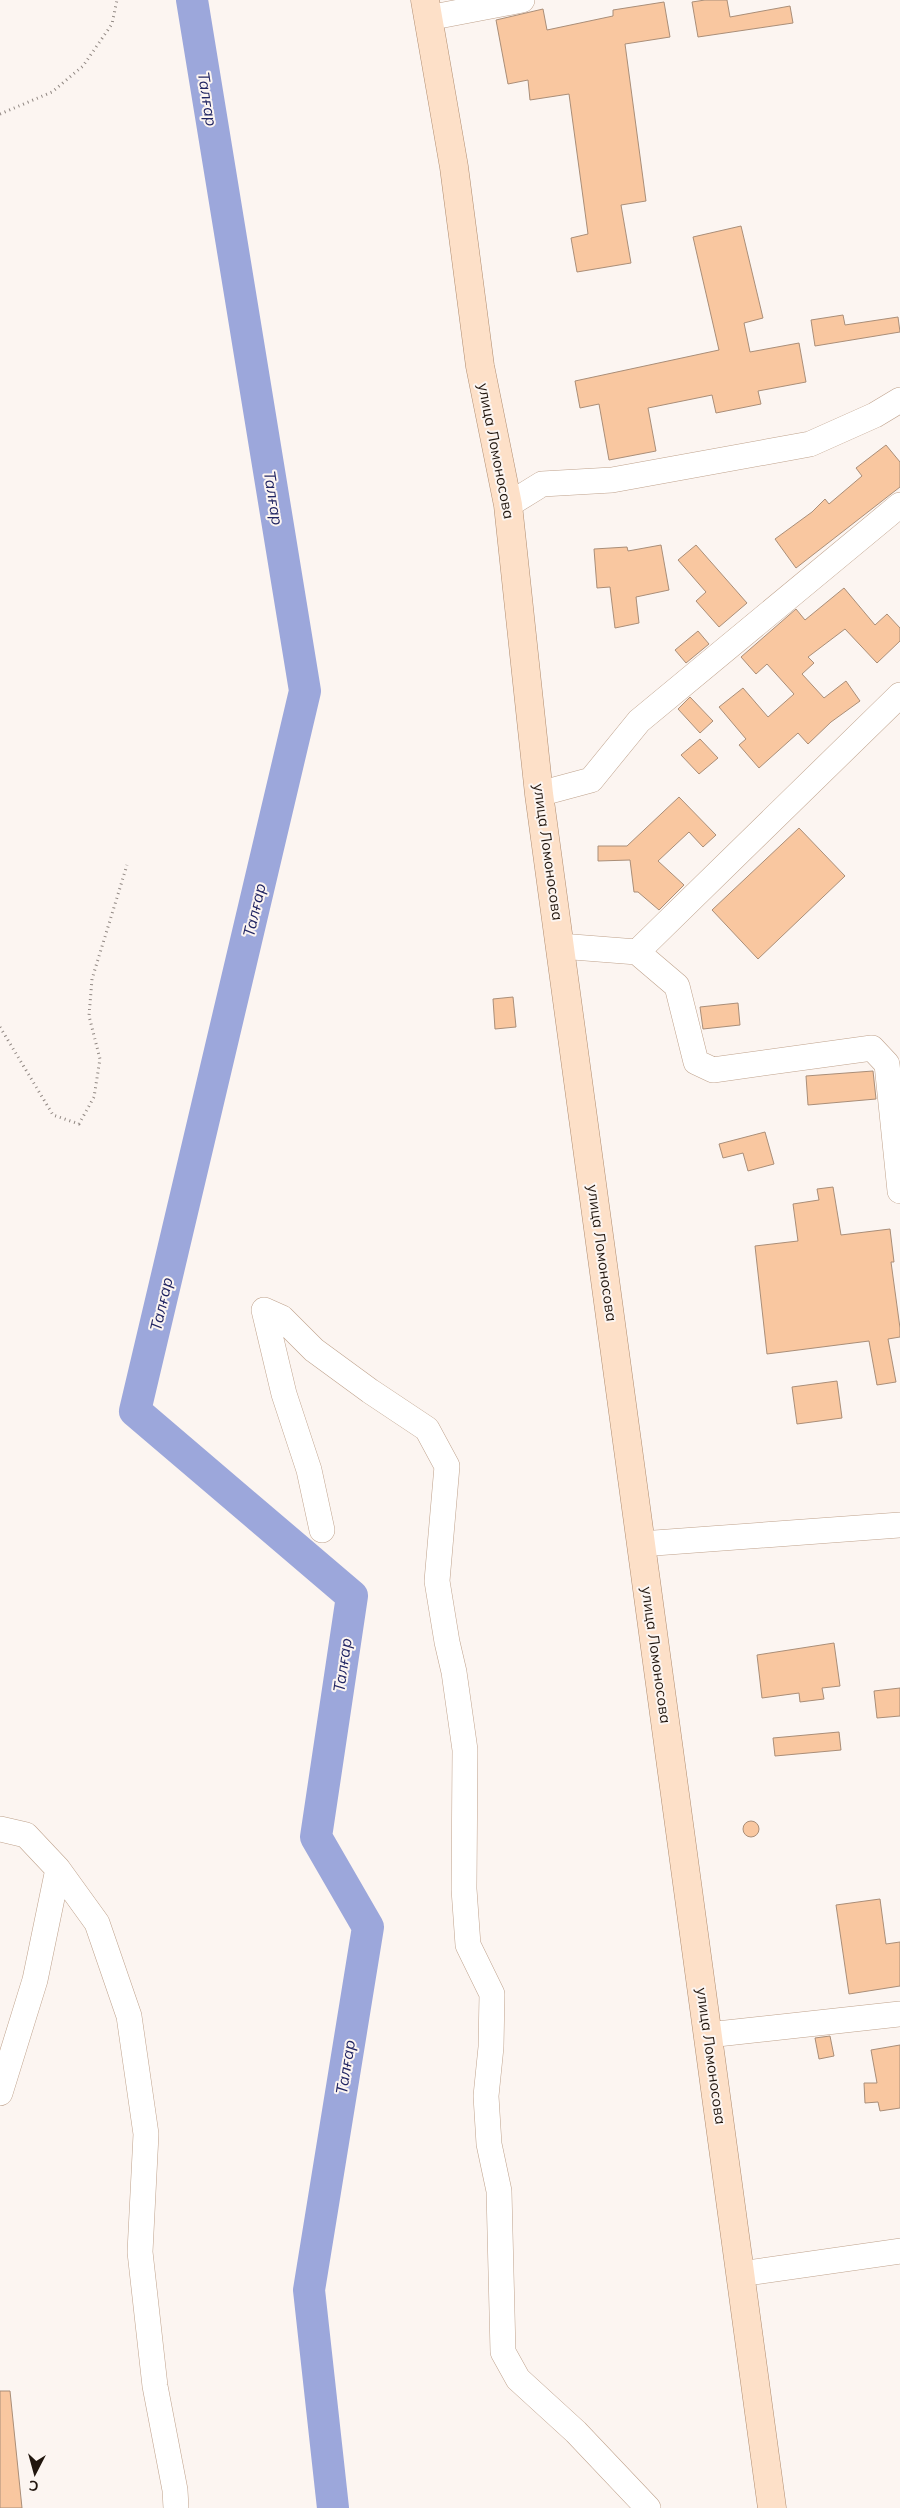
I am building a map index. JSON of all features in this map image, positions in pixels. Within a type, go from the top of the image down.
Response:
[{"type":"main road","name":"улица Ломоносова","points":[[427,9],[454,166],[480,366],[508,505],[540,794],[560,946],[772,2508]]},
{"type":"street","points":[[427,9],[522,0]]},
{"type":"street","points":[[508,505],[542,484],[612,480],[810,444],[875,415],[900,400]]},
{"type":"street","points":[[540,794],[591,780],[639,721],[900,506]]},
{"type":"street","points":[[637,952],[900,695]]},
{"type":"street","points":[[560,946],[637,952],[677,986],[696,1062],[713,1070],[872,1048],[887,1064],[900,1190]]},
{"type":"street","points":[[322,1530],[308,1470],[284,1394],[264,1310],[282,1318],[314,1350],[427,1429],[447,1466],[438,1581],[465,1750],[464,1889],[468,1945],[492,1994],[491,2047],[486,2096],[489,2144],[499,2191],[503,2352],[518,2379],[576,2432],[648,2508]]},
{"type":"street","points":[[641,1544],[900,1525]]},
{"type":"street","points":[[0,1829],[26,1835],[58,1869],[97,1923],[129,2016],[146,2134],[140,2252],[156,2386],[175,2490],[176,2508]]},
{"type":"street","points":[[0,2093],[35,1980],[58,1869]]},
{"type":"street","points":[[708,2035],[900,2014]]},
{"type":"street","points":[[740,2274],[900,2251]]},
{"type":"path","points":[[0,114],[52,92],[83,66],[112,24],[117,0]]},
{"type":"path","points":[[0,1027],[53,1115],[79,1124],[94,1097],[100,1059],[89,1016],[92,979],[127,865]]},
{"type":"building","points":[[727,0],[730,17],[790,6],[793,23],[698,37],[692,2]]},
{"type":"building","points":[[664,2],[670,37],[625,44],[646,201],[621,205],[631,263],[577,272],[571,238],[588,234],[569,94],[530,100],[528,80],[508,84],[496,20],[543,9],[547,30],[613,16],[613,10]]},
{"type":"building","points":[[741,226],[763,318],[744,323],[750,352],[799,343],[806,382],[758,391],[761,404],[716,413],[712,395],[648,408],[656,451],[609,460],[599,404],[580,408],[575,381],[719,350],[693,237]]},
{"type":"building","points":[[843,315],[845,325],[898,317],[900,332],[815,346],[811,320]]},
{"type":"building","points":[[886,445],[900,462],[900,487],[796,568],[775,539],[812,512],[825,499],[829,504],[862,476],[856,468]]},
{"type":"building","points":[[661,545],[669,590],[636,597],[639,623],[615,628],[610,587],[597,588],[594,549],[627,547],[628,551]]},
{"type":"building","points":[[696,545],[747,603],[719,627],[696,601],[706,592],[678,560]]},
{"type":"building","points":[[844,588],[875,625],[887,614],[900,628],[900,641],[877,663],[845,629],[808,657],[814,663],[802,674],[824,698],[846,681],[860,701],[831,722],[808,744],[798,733],[759,768],[739,745],[746,739],[719,707],[743,688],[768,717],[794,694],[767,664],[756,674],[741,657],[796,609],[805,620]]},
{"type":"building","points":[[698,631],[709,644],[686,663],[675,650]]},
{"type":"building","points":[[690,697],[713,721],[700,733],[678,709]]},
{"type":"building","points":[[700,739],[718,758],[699,774],[681,755]]},
{"type":"building","points":[[679,797],[716,835],[703,847],[689,832],[658,861],[684,885],[659,910],[638,892],[634,892],[630,860],[598,861],[598,846],[627,846]]},
{"type":"building","points":[[799,828],[845,876],[758,959],[712,910]]},
{"type":"building","points":[[513,997],[516,1027],[495,1029],[493,999]]},
{"type":"building","points":[[738,1003],[740,1025],[703,1029],[700,1007]]},
{"type":"building","points":[[873,1071],[876,1099],[808,1105],[806,1076]]},
{"type":"building","points":[[765,1132],[774,1164],[748,1171],[743,1153],[723,1158],[719,1144]]},
{"type":"building","points":[[833,1187],[841,1235],[890,1229],[894,1262],[891,1262],[900,1337],[888,1339],[896,1382],[877,1385],[869,1341],[767,1354],[755,1246],[798,1241],[793,1204],[819,1200],[817,1189]]},
{"type":"building","points":[[837,1381],[842,1418],[797,1424],[792,1387]]},
{"type":"building","points":[[834,1643],[840,1686],[822,1688],[824,1699],[800,1702],[799,1693],[762,1698],[757,1655]]},
{"type":"building","points":[[900,1688],[900,1716],[877,1718],[874,1691]]},
{"type":"building","points":[[839,1732],[841,1750],[775,1756],[773,1738]]},
{"type":"building","points":[[748,1821],[754,1821],[759,1826],[757,1835],[748,1837],[743,1832],[743,1826]]},
{"type":"building","points":[[880,1899],[886,1944],[900,1942],[900,1986],[849,1994],[836,1905]]},
{"type":"building","points":[[830,2036],[834,2056],[819,2059],[815,2038]]},
{"type":"building","points":[[900,2045],[900,2108],[880,2111],[878,2102],[865,2103],[864,2083],[877,2083],[871,2050]]},
{"type":"building","points":[[0,2391],[10,2391],[22,2508],[0,2508]]},
{"type":"waterway","name":"Талғар","points":[[192,0],[305,691],[135,1411],[352,1596],[316,1837],[368,1927],[309,2290],[333,2508]]}]
